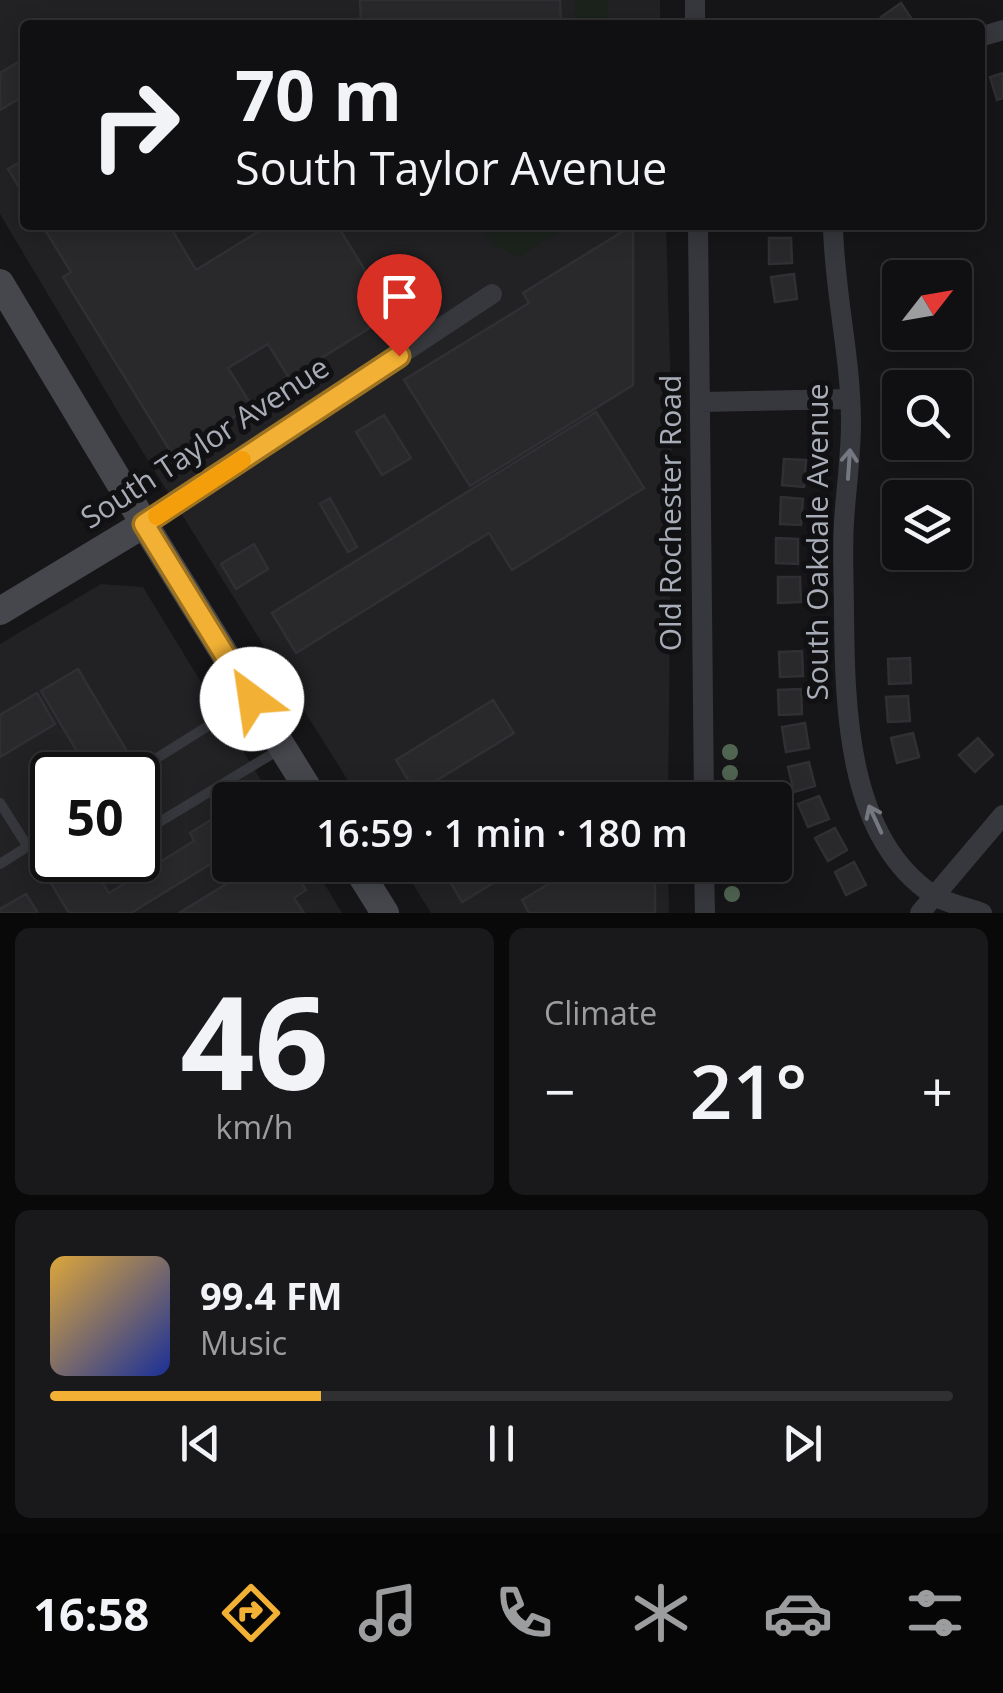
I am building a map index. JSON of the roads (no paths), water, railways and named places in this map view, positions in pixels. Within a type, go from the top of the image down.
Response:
[{"type":"main road","points":[[0,283],[304,782]]},
{"type":"main road","name":"South Taylor Avenue","points":[[0,610],[144,524]]},
{"type":"main road","points":[[366,882],[385,913]]},
{"type":"street","name":"Old Rochester Road","points":[[698,230],[704,782]]},
{"type":"street","name":"South Oakdale Avenue","points":[[834,230],[834,266],[850,399],[850,463],[844,524],[844,653],[856,772],[871,812],[893,852],[933,896]]},
{"type":"street","name":"South Taylor Avenue","points":[[144,524],[492,294]]},
{"type":"street","points":[[700,402],[850,399]]},
{"type":"street","points":[[920,913],[1003,815]]},
{"type":"street","points":[[704,882],[704,913]]},
{"type":"street","points":[[933,896],[982,913]]},
{"type":"lane","points":[[160,756],[252,699]]},
{"type":"lane","points":[[160,822],[283,748]]},
{"type":"lane","points":[[0,803],[28,847],[0,864]]}]
